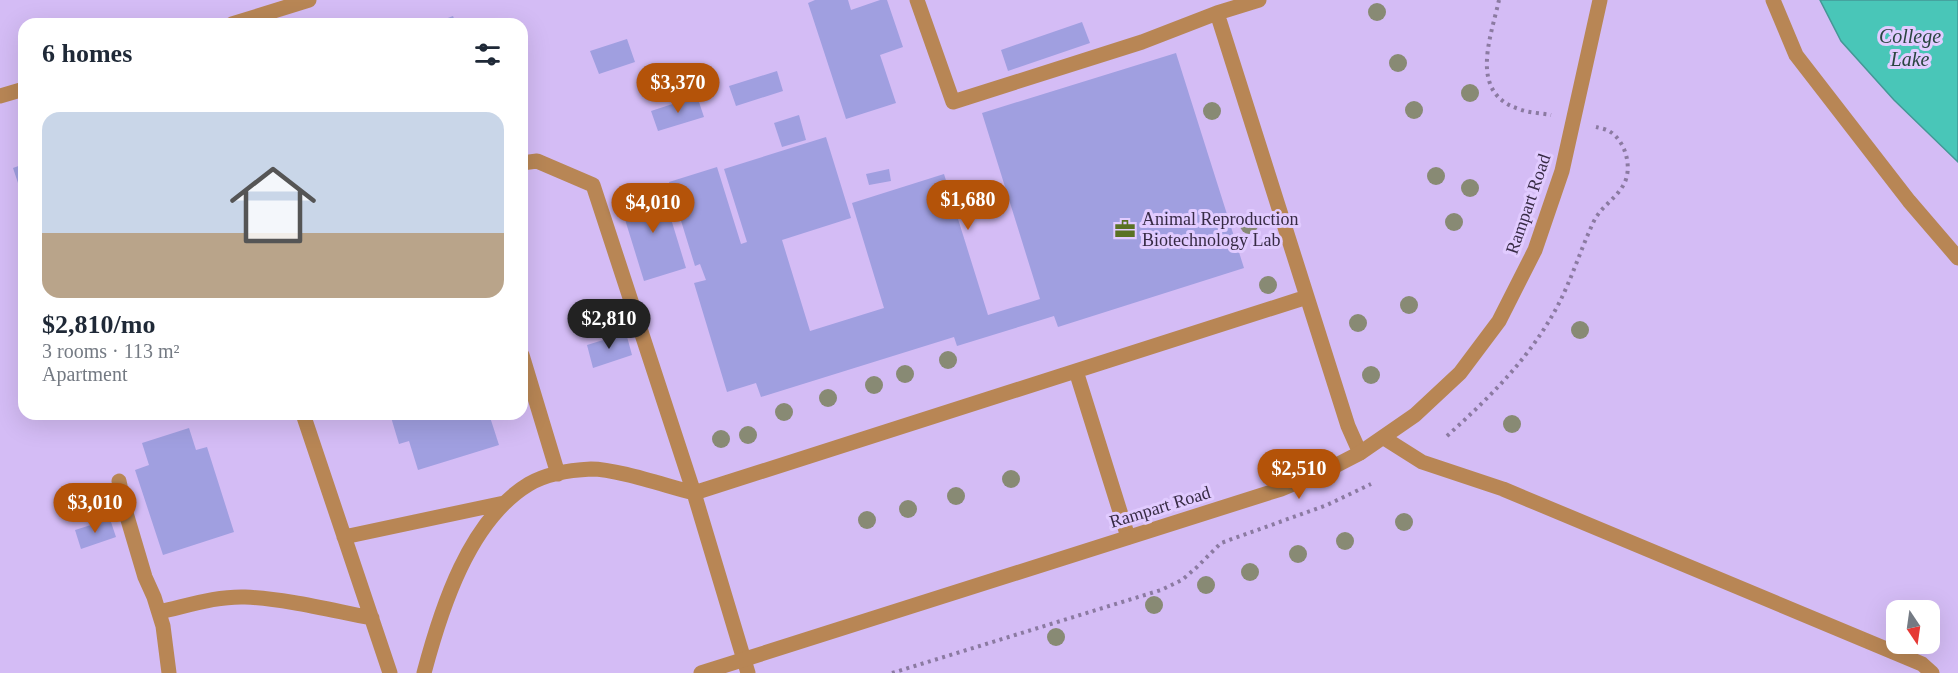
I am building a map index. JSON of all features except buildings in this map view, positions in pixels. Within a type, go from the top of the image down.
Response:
[{"type":"street","points":[[251,18],[309,0]]},
{"type":"street","points":[[917,0],[952,102],[1142,42],[1258,0]]},
{"type":"street","name":"Rampart Road","points":[[701,673],[746,666],[1128,537],[1281,489],[1331,468],[1384,438],[1414,415],[1460,373],[1499,321],[1535,250],[1562,171],[1600,0]]},
{"type":"street","points":[[1773,0],[1796,55],[1909,201],[1958,258]]},
{"type":"street","points":[[1217,13],[1348,426],[1360,453]]},
{"type":"street","points":[[0,96],[18,91]]},
{"type":"street","points":[[528,162],[537,161],[593,185],[693,493],[746,666]]},
{"type":"street","points":[[424,673],[432,643],[452,590],[476,538],[504,503],[530,483],[565,471],[593,469],[693,493],[1307,297]]},
{"type":"street","points":[[1076,371],[1128,537]]},
{"type":"street","points":[[528,376],[558,474]]},
{"type":"street","points":[[305,420],[390,673]]},
{"type":"street","points":[[1384,438],[1422,462],[1503,489],[1922,664],[1932,673]]},
{"type":"street","points":[[119,481],[144,577],[154,597],[163,626],[169,673]]},
{"type":"street","points":[[344,537],[504,503]]},
{"type":"street","points":[[159,612],[212,600],[243,597],[273,600],[372,618]]},
{"type":"path","points":[[1499,0],[1487,56],[1486,72],[1492,89],[1503,101],[1518,109],[1557,116]]},
{"type":"path","points":[[1447,436],[1508,378],[1535,344],[1557,306],[1594,220],[1626,181],[1628,166],[1626,151],[1618,138],[1600,128]]},
{"type":"path","points":[[892,673],[1161,590],[1182,580],[1221,543],[1327,505],[1371,484]]},
{"type":"shaded area","points":[[0,0],[1820,0],[1841,41],[1894,100],[1958,162],[1958,673],[0,673]]},
{"type":"water","name":"College Lake","points":[[1820,0],[1958,0],[1958,162],[1894,100],[1841,41]]},
{"type":"place","name":"Animal Reproduction Biotechnology Lab","points":[[1125,229]]}]
